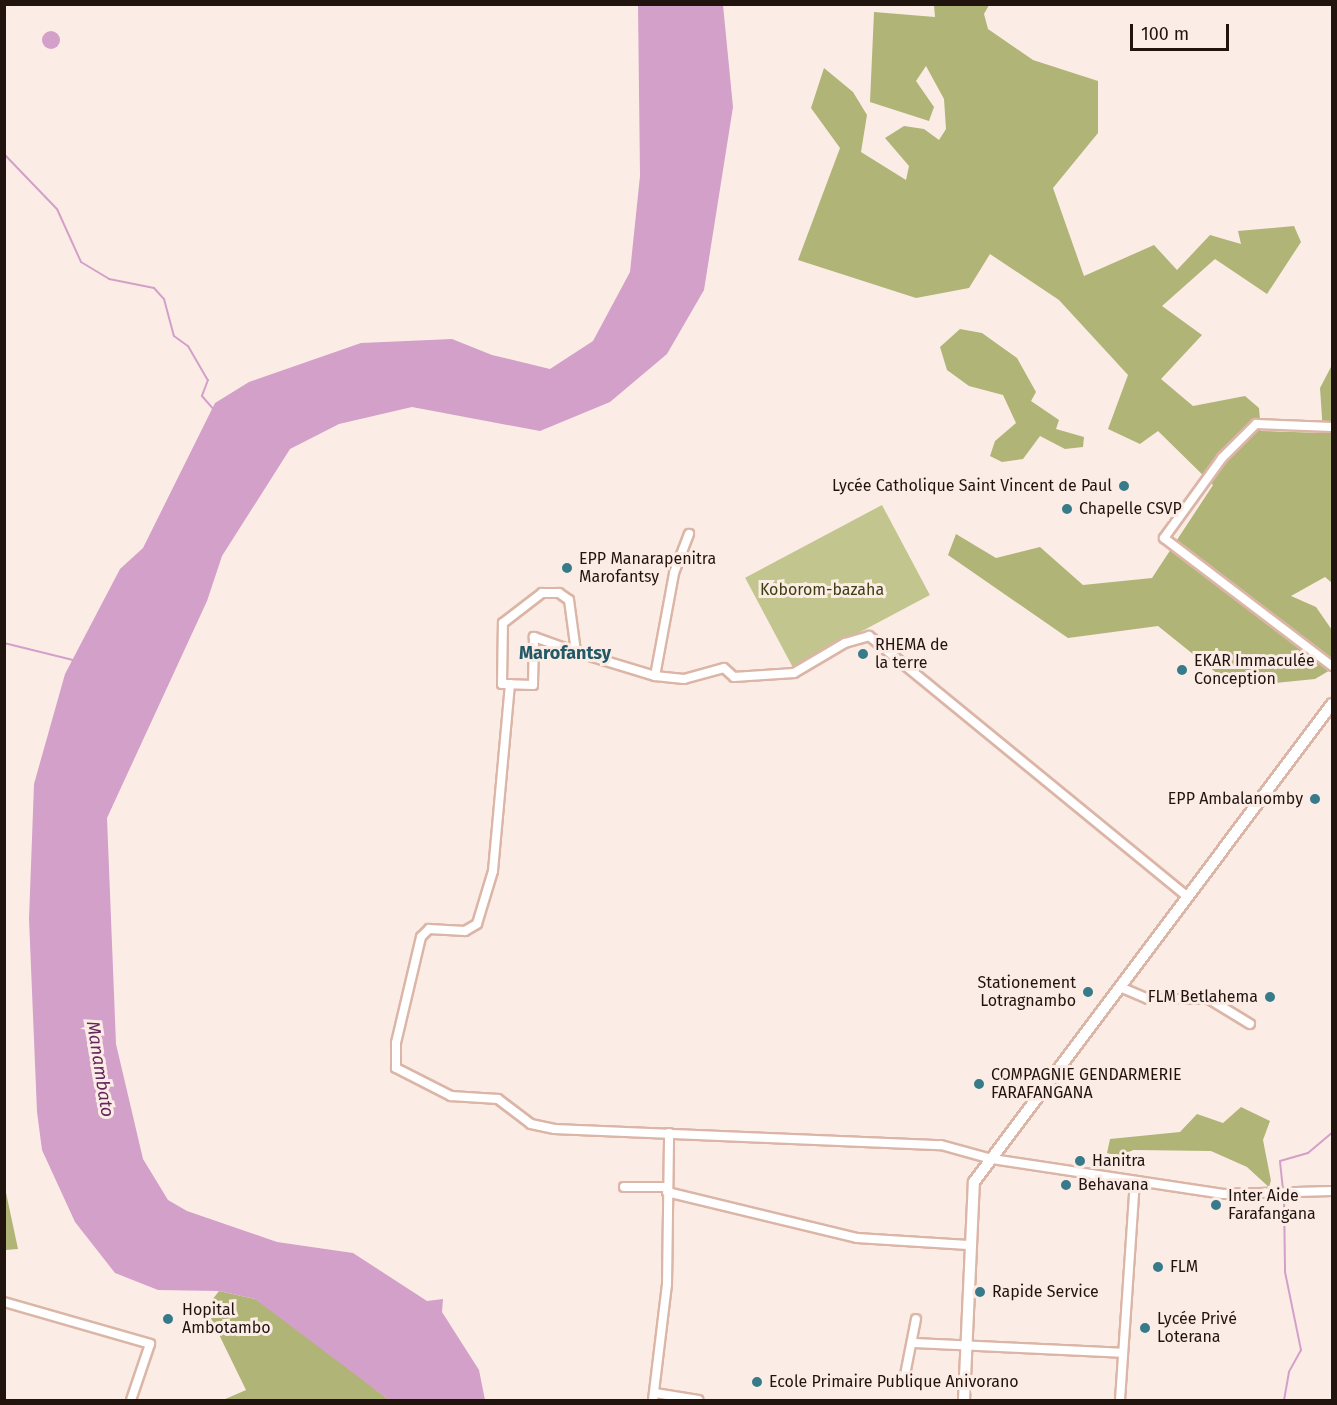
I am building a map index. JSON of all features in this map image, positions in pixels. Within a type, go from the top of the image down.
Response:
[{"type":"main road","points":[[964,1401],[969,1195],[992,1159],[1187,896],[1277,784],[1332,704]]},
{"type":"street","points":[[1332,427],[1256,424],[1221,458],[1164,538],[1332,666]]},
{"type":"street","points":[[655,676],[674,573],[688,534]]},
{"type":"street","points":[[576,652],[568,600],[559,593],[542,593],[503,623],[502,684],[532,685],[534,637],[576,652],[655,676],[684,679],[724,668],[734,677],[794,674],[844,643],[869,636],[1187,896]]},
{"type":"street","points":[[510,684],[495,853],[477,924],[465,931],[429,929],[421,937],[394,1063],[442,1093],[498,1099],[531,1124],[587,1132],[669,1132],[941,1145],[992,1159],[1223,1194],[1332,1191]]},
{"type":"street","points":[[1120,987],[1148,999],[1209,999],[1250,1024]]},
{"type":"street","points":[[669,1132],[667,1284],[654,1397],[698,1401]]},
{"type":"street","points":[[1120,1401],[1135,1182]]},
{"type":"street","points":[[624,1187],[668,1190],[857,1238],[968,1245]]},
{"type":"street","points":[[4,1302],[150,1344],[131,1401]]},
{"type":"street","points":[[904,1380],[916,1319]]},
{"type":"street","points":[[913,1343],[1123,1353]]},
{"type":"green space","points":[[934,5],[989,5],[984,14],[988,29],[1033,60],[1098,81],[1098,133],[1053,188],[1084,276],[1154,245],[1177,270],[1210,235],[1241,244],[1238,231],[1294,226],[1301,242],[1267,294],[1215,259],[1162,306],[1202,335],[1161,379],[1193,406],[1245,396],[1259,408],[1261,431],[1323,433],[1320,388],[1332,365],[1332,583],[1325,577],[1291,596],[1316,607],[1332,630],[1332,669],[1315,679],[1234,687],[1158,626],[1068,638],[948,555],[956,534],[996,558],[1040,547],[1083,585],[1152,578],[1213,485],[1158,431],[1140,444],[1108,429],[1128,375],[1059,300],[990,254],[969,288],[916,298],[798,260],[840,148],[811,108],[824,68],[853,92],[867,115],[861,152],[906,180],[909,166],[885,138],[904,126],[924,129],[939,140],[946,129],[944,99],[926,66],[916,81],[934,107],[929,121],[870,102],[874,12],[935,17]]},
{"type":"green space","points":[[960,329],[982,333],[1017,358],[1036,392],[1031,401],[1059,420],[1056,429],[1084,437],[1083,447],[1065,449],[1040,436],[1023,459],[1002,462],[990,456],[995,441],[1016,423],[1003,395],[969,386],[947,370],[940,347]]},
{"type":"green space","name":"Koborom-bazaha","points":[[882,505],[930,595],[793,668],[745,578]]},
{"type":"green space","points":[[1241,1107],[1270,1121],[1263,1140],[1273,1191],[1247,1167],[1211,1151],[1133,1150],[1121,1157],[1107,1153],[1110,1139],[1180,1132],[1197,1114],[1223,1123]]},
{"type":"green space","points":[[5,1188],[18,1249],[5,1250]]},
{"type":"green space","points":[[219,1291],[255,1299],[282,1316],[389,1400],[223,1400],[246,1390],[206,1308]]},
{"type":"water","name":"Manambato","points":[[638,5],[723,5],[733,107],[704,290],[667,354],[610,402],[540,431],[412,407],[339,424],[290,449],[222,556],[207,601],[107,818],[116,1044],[143,1159],[168,1200],[187,1211],[277,1242],[353,1253],[427,1301],[443,1299],[442,1312],[479,1370],[485,1400],[389,1400],[255,1299],[219,1291],[158,1290],[115,1273],[75,1222],[42,1150],[37,1112],[29,919],[34,784],[65,674],[120,569],[143,548],[215,403],[249,382],[361,343],[452,339],[492,355],[550,369],[593,341],[630,272],[640,176]]},
{"type":"water","points":[[51,31],[57,34],[60,40],[57,46],[51,49],[45,46],[42,40],[45,34]]},
{"type":"waterway","points":[[4,154],[57,209],[81,262],[109,279],[154,288],[164,299],[174,336],[188,346],[208,380],[202,396],[214,410]]},
{"type":"waterway","points":[[4,643],[73,660]]},
{"type":"waterway","points":[[1283,1190],[1280,1161],[1308,1153],[1332,1133]]},
{"type":"waterway","points":[[1284,1197],[1285,1272],[1301,1350],[1289,1372],[1284,1400]]},
{"type":"place","name":"Lycée Catholique Saint Vincent de Paul","points":[[1124,486]]},
{"type":"place","name":"Chapelle CSVP","points":[[1067,509]]},
{"type":"place","name":"EPP Manarapenitra Marofantsy","points":[[567,568]]},
{"type":"place","name":"RHEMA de la terre","points":[[863,654]]},
{"type":"place","name":"EKAR Immaculée Conception","points":[[1182,670]]},
{"type":"place","name":"EPP Ambalanomby","points":[[1315,799]]},
{"type":"place","name":"Stationement Lotragnambo","points":[[1088,992]]},
{"type":"place","name":"FLM Betlahema","points":[[1270,997]]},
{"type":"place","name":"COMPAGNIE GENDARMERIE FARAFANGANA","points":[[979,1084]]},
{"type":"place","name":"Hanitra","points":[[1080,1161]]},
{"type":"place","name":"Behavana","points":[[1066,1185]]},
{"type":"place","name":"Inter Aide Farafangana","points":[[1216,1205]]},
{"type":"place","name":"FLM","points":[[1158,1267]]},
{"type":"place","name":"Rapide Service","points":[[980,1292]]},
{"type":"place","name":"Hopital Ambotambo","points":[[168,1319]]},
{"type":"place","name":"Lycée Privé Loterana","points":[[1145,1328]]},
{"type":"place","name":"Ecole Primaire Publique Anivorano","points":[[757,1382]]},
{"type":"district","name":"Marofantsy","points":[[565,653]]}]
